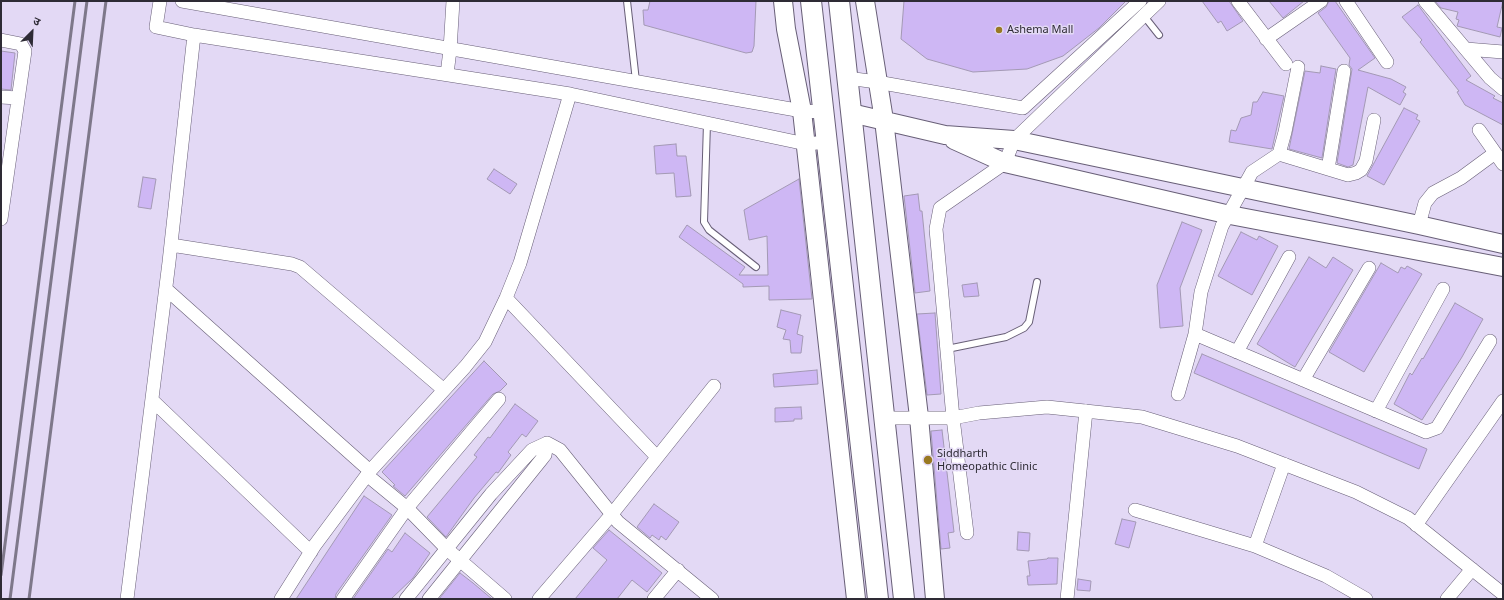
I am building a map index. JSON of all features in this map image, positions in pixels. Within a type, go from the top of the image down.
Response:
[{"type":"main road","points":[[811,1],[827,142],[847,418],[878,599]]},
{"type":"main road","points":[[839,1],[904,599]]},
{"type":"street","points":[[160,1],[156,27],[194,35],[570,94],[806,144],[827,142]]},
{"type":"street","points":[[182,1],[450,50],[636,81],[802,111],[823,112]]},
{"type":"street","points":[[447,74],[453,1]]},
{"type":"street","points":[[783,1],[786,29],[802,111],[847,418],[856,599]]},
{"type":"street","points":[[865,1],[884,120],[919,417],[935,599]]},
{"type":"street","points":[[847,78],[878,82],[1023,108],[1140,1]]},
{"type":"street","points":[[967,533],[953,418],[936,229],[940,208],[1005,164],[1014,140],[1159,1]]},
{"type":"street","points":[[1178,394],[1195,334],[1201,292],[1222,226],[1230,215],[1252,172],[1279,154],[1285,132],[1292,66],[1266,39],[1238,1]]},
{"type":"street","points":[[1266,39],[1321,1]]},
{"type":"street","points":[[1346,1],[1387,62]]},
{"type":"street","points":[[1424,1],[1490,78],[1503,89]]},
{"type":"street","points":[[127,599],[166,289],[194,35]]},
{"type":"street","points":[[1,40],[21,44],[25,51],[1,214]]},
{"type":"street","points":[[1466,49],[1503,52]]},
{"type":"street","points":[[1328,169],[1344,71]]},
{"type":"street","points":[[281,599],[311,552],[372,476],[485,342],[506,298],[520,263],[570,94]]},
{"type":"street","points":[[1,97],[18,98]]},
{"type":"street","points":[[851,113],[945,135],[1014,140],[1419,224],[1503,244]]},
{"type":"street","points":[[1279,154],[1348,175],[1356,173],[1366,161],[1374,120]]},
{"type":"street","points":[[1479,130],[1503,164]]},
{"type":"street","points":[[945,135],[1005,164],[1230,215],[1503,267]]},
{"type":"street","points":[[1419,224],[1425,203],[1433,193],[1461,178],[1495,153]]},
{"type":"street","points":[[171,245],[300,267],[444,390]]},
{"type":"street","points":[[1238,352],[1289,257]]},
{"type":"street","points":[[1303,380],[1369,268]]},
{"type":"street","points":[[166,289],[407,508],[459,560],[506,599]]},
{"type":"street","points":[[1376,411],[1443,289]]},
{"type":"street","points":[[506,298],[657,457]]},
{"type":"street","points":[[1195,334],[1426,432],[1437,428],[1490,340]]},
{"type":"street","points":[[290,599],[372,476],[475,367]]},
{"type":"street","points":[[539,599],[612,514],[714,386]]},
{"type":"street","points":[[342,599],[407,508],[499,399]]},
{"type":"street","points":[[152,400],[311,552]]},
{"type":"street","points":[[1416,525],[1503,401]]},
{"type":"street","points":[[885,418],[953,418],[980,413],[1047,407],[1142,417],[1237,446],[1356,492],[1408,518],[1503,594]]},
{"type":"street","points":[[1067,599],[1086,411]]},
{"type":"street","points":[[406,599],[491,494],[532,450],[547,443]]},
{"type":"street","points":[[430,599],[459,560],[545,455],[547,443]]},
{"type":"street","points":[[547,443],[560,450],[618,522],[712,599]]},
{"type":"street","points":[[1255,546],[1284,464]]},
{"type":"street","points":[[491,494],[504,504]]},
{"type":"street","points":[[1135,510],[1255,546],[1326,576],[1366,599]]},
{"type":"street","points":[[1447,599],[1472,569]]},
{"type":"street","points":[[654,599],[678,570]]},
{"type":"lane","points":[[627,1],[636,81]]},
{"type":"lane","points":[[1144,16],[1159,35]]},
{"type":"lane","points":[[707,123],[704,222],[709,230],[756,267]]},
{"type":"lane","points":[[947,349],[1006,337],[1024,328],[1030,322],[1037,282]]},
{"type":"building","points":[[650,1],[756,1],[754,46],[752,52],[746,53],[644,25],[643,10],[648,10]]},
{"type":"building","name":"Ashema Mall","points":[[904,1],[1126,1],[1099,28],[1063,56],[1027,69],[973,72],[927,59],[901,39]]},
{"type":"building","points":[[1202,1],[1229,1],[1243,21],[1227,31],[1221,21],[1218,23]]},
{"type":"building","points":[[1269,1],[1304,1],[1283,18]]},
{"type":"building","points":[[1329,1],[1335,1],[1375,58],[1358,70],[1391,79],[1406,87],[1403,92],[1406,94],[1400,105],[1368,87],[1353,165],[1348,167],[1337,163],[1352,69],[1349,65],[1350,58],[1318,13],[1326,7]]},
{"type":"building","points":[[1435,1],[1503,1],[1497,27],[1502,28],[1500,37],[1457,26],[1459,20],[1456,19],[1458,12],[1441,8]]},
{"type":"building","points":[[1418,5],[1471,76],[1466,80],[1495,96],[1493,98],[1503,103],[1503,125],[1465,105],[1457,92],[1459,91],[1420,42],[1422,40],[1402,17]]},
{"type":"building","points":[[1,51],[15,53],[11,90],[1,89]]},
{"type":"building","points":[[1321,66],[1336,69],[1322,158],[1289,149],[1305,71],[1320,73]]},
{"type":"building","points":[[1263,92],[1284,96],[1272,149],[1229,142],[1231,130],[1236,131],[1241,118],[1251,115],[1253,102],[1257,102]]},
{"type":"building","points":[[1404,108],[1418,115],[1416,119],[1420,121],[1384,185],[1367,176]]},
{"type":"building","points":[[676,144],[677,156],[686,156],[691,196],[676,197],[674,173],[656,174],[654,146]]},
{"type":"building","points":[[494,169],[517,184],[510,194],[487,179]]},
{"type":"building","points":[[143,177],[156,179],[151,209],[138,207]]},
{"type":"building","points":[[799,179],[812,299],[769,300],[769,286],[743,287],[743,284],[679,237],[687,225],[745,267],[739,275],[768,275],[767,236],[749,240],[744,210]]},
{"type":"building","points":[[918,194],[920,211],[922,211],[930,291],[915,293],[904,196]]},
{"type":"building","points":[[1182,222],[1202,230],[1180,288],[1183,326],[1160,328],[1157,285]]},
{"type":"building","points":[[1241,232],[1257,240],[1259,236],[1278,246],[1252,295],[1218,276]]},
{"type":"building","points":[[1309,257],[1326,268],[1333,257],[1353,270],[1295,367],[1257,344]]},
{"type":"building","points":[[1381,263],[1398,273],[1401,267],[1405,269],[1407,266],[1422,274],[1364,372],[1329,352]]},
{"type":"building","points":[[977,283],[979,296],[964,297],[962,285]]},
{"type":"building","points":[[1455,303],[1483,319],[1462,357],[1422,420],[1394,404],[1410,373],[1412,375],[1422,358],[1423,359]]},
{"type":"building","points":[[781,310],[801,315],[797,334],[803,336],[801,353],[791,353],[790,340],[783,339],[786,330],[777,327]]},
{"type":"building","points":[[935,313],[941,394],[927,395],[917,314]]},
{"type":"building","points":[[1202,354],[1427,449],[1419,469],[1194,373]]},
{"type":"building","points":[[484,361],[507,384],[500,391],[493,394],[405,496],[393,486],[395,485],[382,472]]},
{"type":"building","points":[[817,370],[818,384],[774,387],[773,374]]},
{"type":"building","points":[[515,404],[538,421],[526,437],[522,434],[508,452],[511,455],[498,473],[496,472],[474,498],[446,537],[427,517],[477,457],[474,455],[488,437],[490,438]]},
{"type":"building","points":[[801,407],[802,419],[775,422],[775,408]]},
{"type":"building","points":[[942,430],[954,532],[948,533],[950,548],[941,549],[931,431]]},
{"type":"building","points":[[364,496],[392,515],[336,594],[335,599],[296,599]]},
{"type":"building","points":[[654,504],[679,522],[666,540],[661,536],[659,540],[652,535],[650,538],[637,527]]},
{"type":"building","points":[[1122,519],[1136,522],[1129,548],[1115,544]]},
{"type":"building","points":[[609,530],[662,573],[647,592],[632,580],[617,599],[575,599],[607,560],[593,548]]},
{"type":"building","points":[[1018,532],[1030,533],[1029,551],[1017,550]]},
{"type":"building","points":[[405,533],[430,553],[413,578],[391,599],[353,599],[388,549],[392,552]]},
{"type":"building","points":[[1058,558],[1057,584],[1028,585],[1027,576],[1030,576],[1028,561]]},
{"type":"building","points":[[460,573],[473,583],[492,599],[439,599]]},
{"type":"building","points":[[1078,579],[1091,581],[1090,591],[1077,590]]},
{"type":"railway","points":[[1,575],[75,1]]},
{"type":"railway","points":[[10,599],[87,1]]},
{"type":"railway","points":[[29,599],[106,1]]},
{"type":"place","name":"Ashema Mall","points":[[999,30]]},
{"type":"place","name":"Siddharth Homeopathic Clinic","points":[[928,460]]}]
